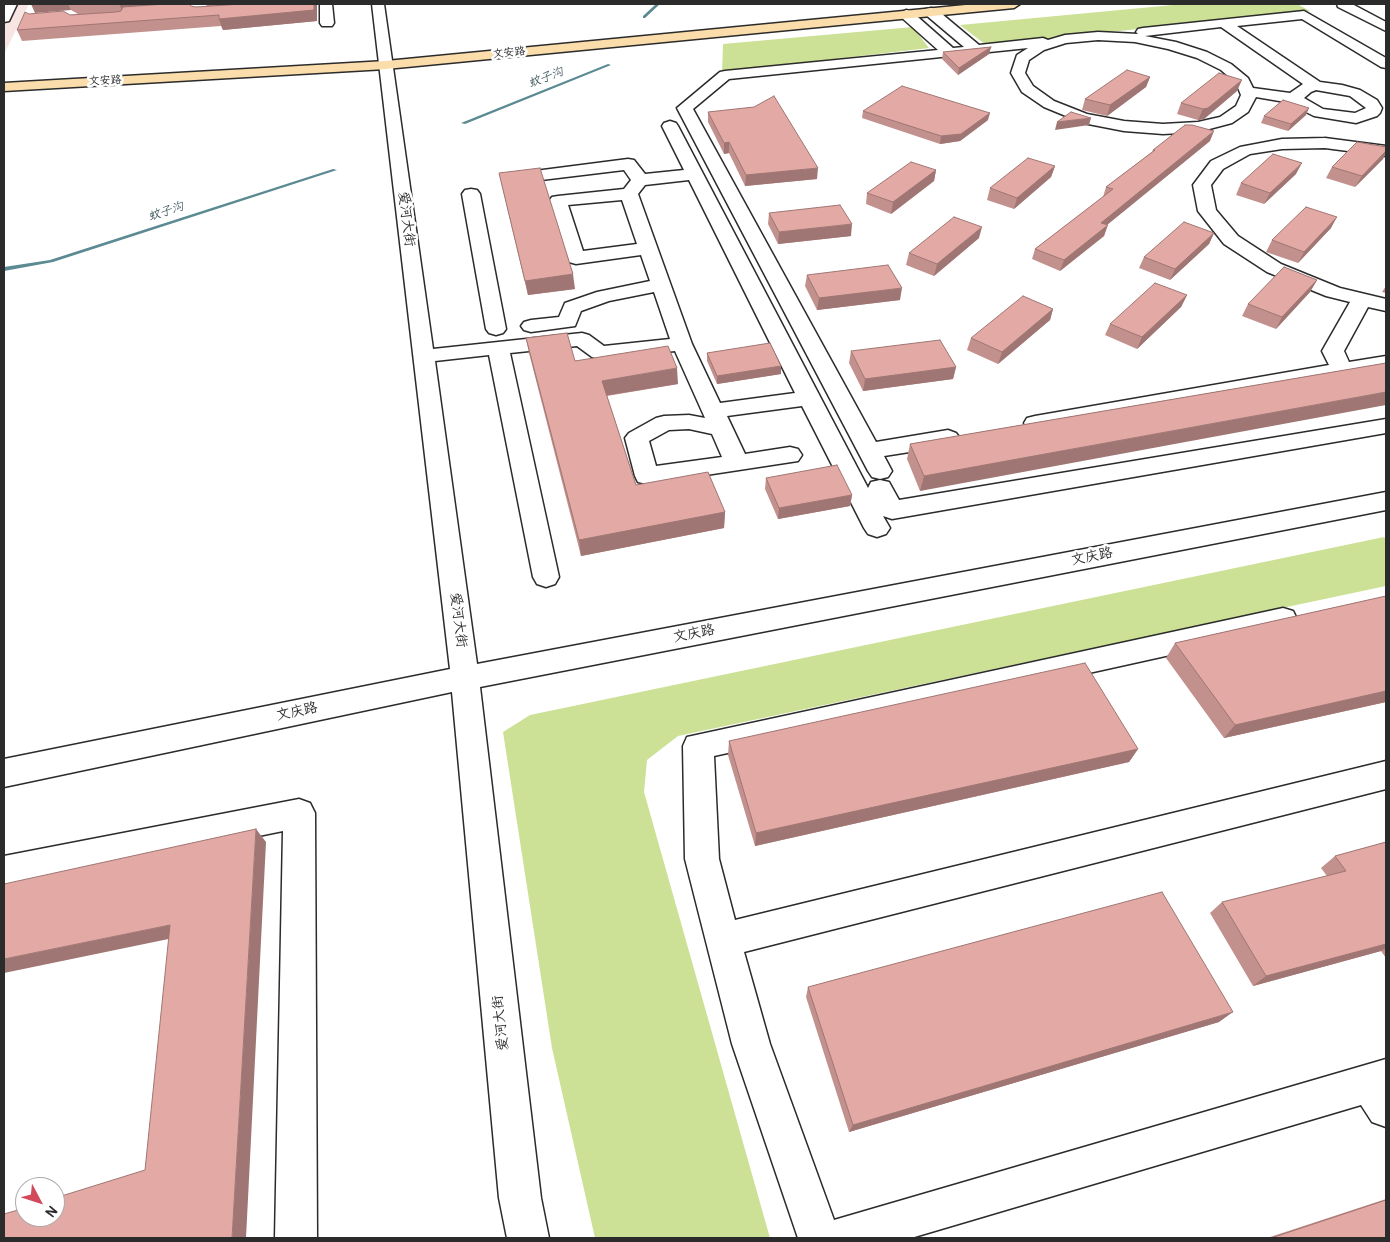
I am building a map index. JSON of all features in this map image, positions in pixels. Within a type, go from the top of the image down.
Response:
[{"type":"main road","name":"文安路","points":[[4,87],[386,65],[1014,4]]},
{"type":"street","points":[[4,18],[11,4]]},
{"type":"street","points":[[326,4],[327,23]]},
{"type":"street","name":"爱河大街","points":[[378,4],[465,678],[520,1198],[528,1238]]},
{"type":"street","points":[[1343,4],[1386,27]]},
{"type":"street","points":[[931,12],[976,50]]},
{"type":"street","points":[[906,14],[950,53]]},
{"type":"street","points":[[1386,64],[1304,15],[725,75],[685,108],[879,465],[892,510],[1386,426]]},
{"type":"street","points":[[1224,23],[1316,86]]},
{"type":"street","points":[[1065,39],[1039,47],[1022,58],[1018,73],[1027,89],[1049,104],[1083,118],[1124,126],[1163,129],[1198,127],[1226,120],[1243,109],[1249,95],[1243,81],[1226,67],[1202,54],[1171,45],[1134,38],[1098,36]]},
{"type":"street","points":[[1296,99],[1299,91],[1316,86],[1336,88],[1355,93],[1365,97],[1372,103],[1379,125]]},
{"type":"street","points":[[1247,91],[1296,99],[1309,109],[1344,118],[1375,110]]},
{"type":"street","points":[[670,126],[877,528]]},
{"type":"street","points":[[1386,151],[1325,143],[1282,144],[1246,150],[1217,165],[1202,186],[1207,212],[1231,240],[1274,268],[1333,292],[1386,305]]},
{"type":"street","points":[[533,176],[628,164],[648,248],[682,344],[737,463]]},
{"type":"street","points":[[648,248],[576,258],[558,201],[694,174]]},
{"type":"street","points":[[471,194],[497,339],[546,577]]},
{"type":"street","points":[[497,339],[568,322],[572,307],[604,296],[661,285]]},
{"type":"street","points":[[1342,369],[1333,352],[1362,299]]},
{"type":"street","points":[[423,347],[497,339],[582,339],[599,352],[682,344]]},
{"type":"street","points":[[1011,427],[1376,363],[1386,382]]},
{"type":"street","points":[[790,455],[647,476],[637,438],[664,423],[717,420],[809,398]]},
{"type":"street","points":[[879,465],[899,430],[926,426]]},
{"type":"street","points":[[879,465],[972,434]]},
{"type":"street","name":"文庆路","points":[[4,773],[465,678],[1385,503]]},
{"type":"street","points":[[819,1238],[751,1044],[702,859],[698,746],[1309,614]]},
{"type":"street","points":[[723,940],[1386,775]]},
{"type":"street","points":[[4,872],[299,812],[296,1238]]},
{"type":"street","points":[[841,1238],[1380,1090]]},
{"type":"shaded area","points":[[4,4],[29,4],[4,54]]},
{"type":"green space","points":[[1184,4],[1297,4],[1310,11],[986,45],[960,25]]},
{"type":"green space","points":[[913,27],[929,48],[722,72],[723,44]]},
{"type":"green space","points":[[1384,537],[1386,539],[1386,586],[678,736],[647,760],[644,792],[770,1238],[595,1238],[552,1048],[503,732],[530,715]]},
{"type":"building","points":[[189,4],[196,7],[242,4],[314,4],[314,10],[219,19],[219,15],[17,30],[25,12],[29,14],[63,11],[70,15],[116,12],[121,11],[123,7]]},
{"type":"building","points":[[991,47],[959,68],[943,52]]},
{"type":"building","points":[[1127,70],[1150,77],[1110,105],[1085,99]]},
{"type":"building","points":[[1219,73],[1242,80],[1208,108],[1203,109],[1181,103]]},
{"type":"building","points":[[902,86],[990,113],[961,134],[941,136],[863,111]]},
{"type":"building","points":[[774,96],[818,168],[746,175],[729,142],[724,143],[708,112],[754,107]]},
{"type":"building","points":[[1283,100],[1309,108],[1291,124],[1264,116]]},
{"type":"building","points":[[1071,112],[1091,118],[1057,122]]},
{"type":"building","points":[[1185,125],[1214,131],[1101,223],[1108,225],[1064,260],[1035,249],[1113,189],[1106,187]]},
{"type":"building","points":[[1357,142],[1386,147],[1386,151],[1362,176],[1332,167]]},
{"type":"building","points":[[1273,154],[1302,163],[1270,193],[1241,183]]},
{"type":"building","points":[[1028,158],[1055,166],[1017,198],[990,188]]},
{"type":"building","points":[[911,162],[936,170],[893,202],[867,193]]},
{"type":"building","points":[[540,168],[573,274],[525,281],[499,173]]},
{"type":"building","points":[[840,205],[852,224],[779,232],[769,213]]},
{"type":"building","points":[[1306,207],[1337,217],[1304,252],[1272,240]]},
{"type":"building","points":[[954,217],[982,227],[937,264],[909,253]]},
{"type":"building","points":[[1184,222],[1214,233],[1175,269],[1144,257]]},
{"type":"building","points":[[888,265],[902,288],[819,298],[807,275]]},
{"type":"building","points":[[1284,267],[1317,280],[1282,317],[1248,304]]},
{"type":"building","points":[[1155,283],[1187,295],[1142,337],[1110,324]]},
{"type":"building","points":[[1023,296],[1053,309],[1002,352],[971,338]]},
{"type":"building","points":[[567,333],[575,361],[668,346],[677,368],[602,381],[636,485],[708,472],[725,512],[579,540],[526,338]]},
{"type":"building","points":[[940,340],[956,367],[865,379],[851,351]]},
{"type":"building","points":[[770,343],[781,366],[717,376],[707,353]]},
{"type":"building","points":[[1386,363],[1386,392],[924,476],[910,444]]},
{"type":"building","points":[[837,465],[852,495],[779,508],[766,478]]},
{"type":"building","points":[[1386,596],[1386,691],[1235,725],[1175,643]]},
{"type":"building","points":[[1085,663],[1138,749],[756,833],[729,741]]},
{"type":"building","points":[[256,829],[232,1238],[4,1238],[4,1214],[15,1211],[15,1227],[65,1227],[65,1195],[145,1170],[170,925],[4,959],[4,884]]},
{"type":"building","points":[[1386,842],[1386,944],[1266,976],[1222,902],[1346,871],[1335,856]]},
{"type":"building","points":[[1162,892],[1233,1012],[853,1125],[808,987]]},
{"type":"building","points":[[1386,1200],[1386,1238],[1271,1238]]},
{"type":"waterway","name":"蚊子沟","points":[[644,17],[658,4]]},
{"type":"waterway","name":"蚊子沟","points":[[463,123],[609,65]]},
{"type":"waterway","name":"蚊子沟","points":[[4,269],[51,261],[335,170]]}]
